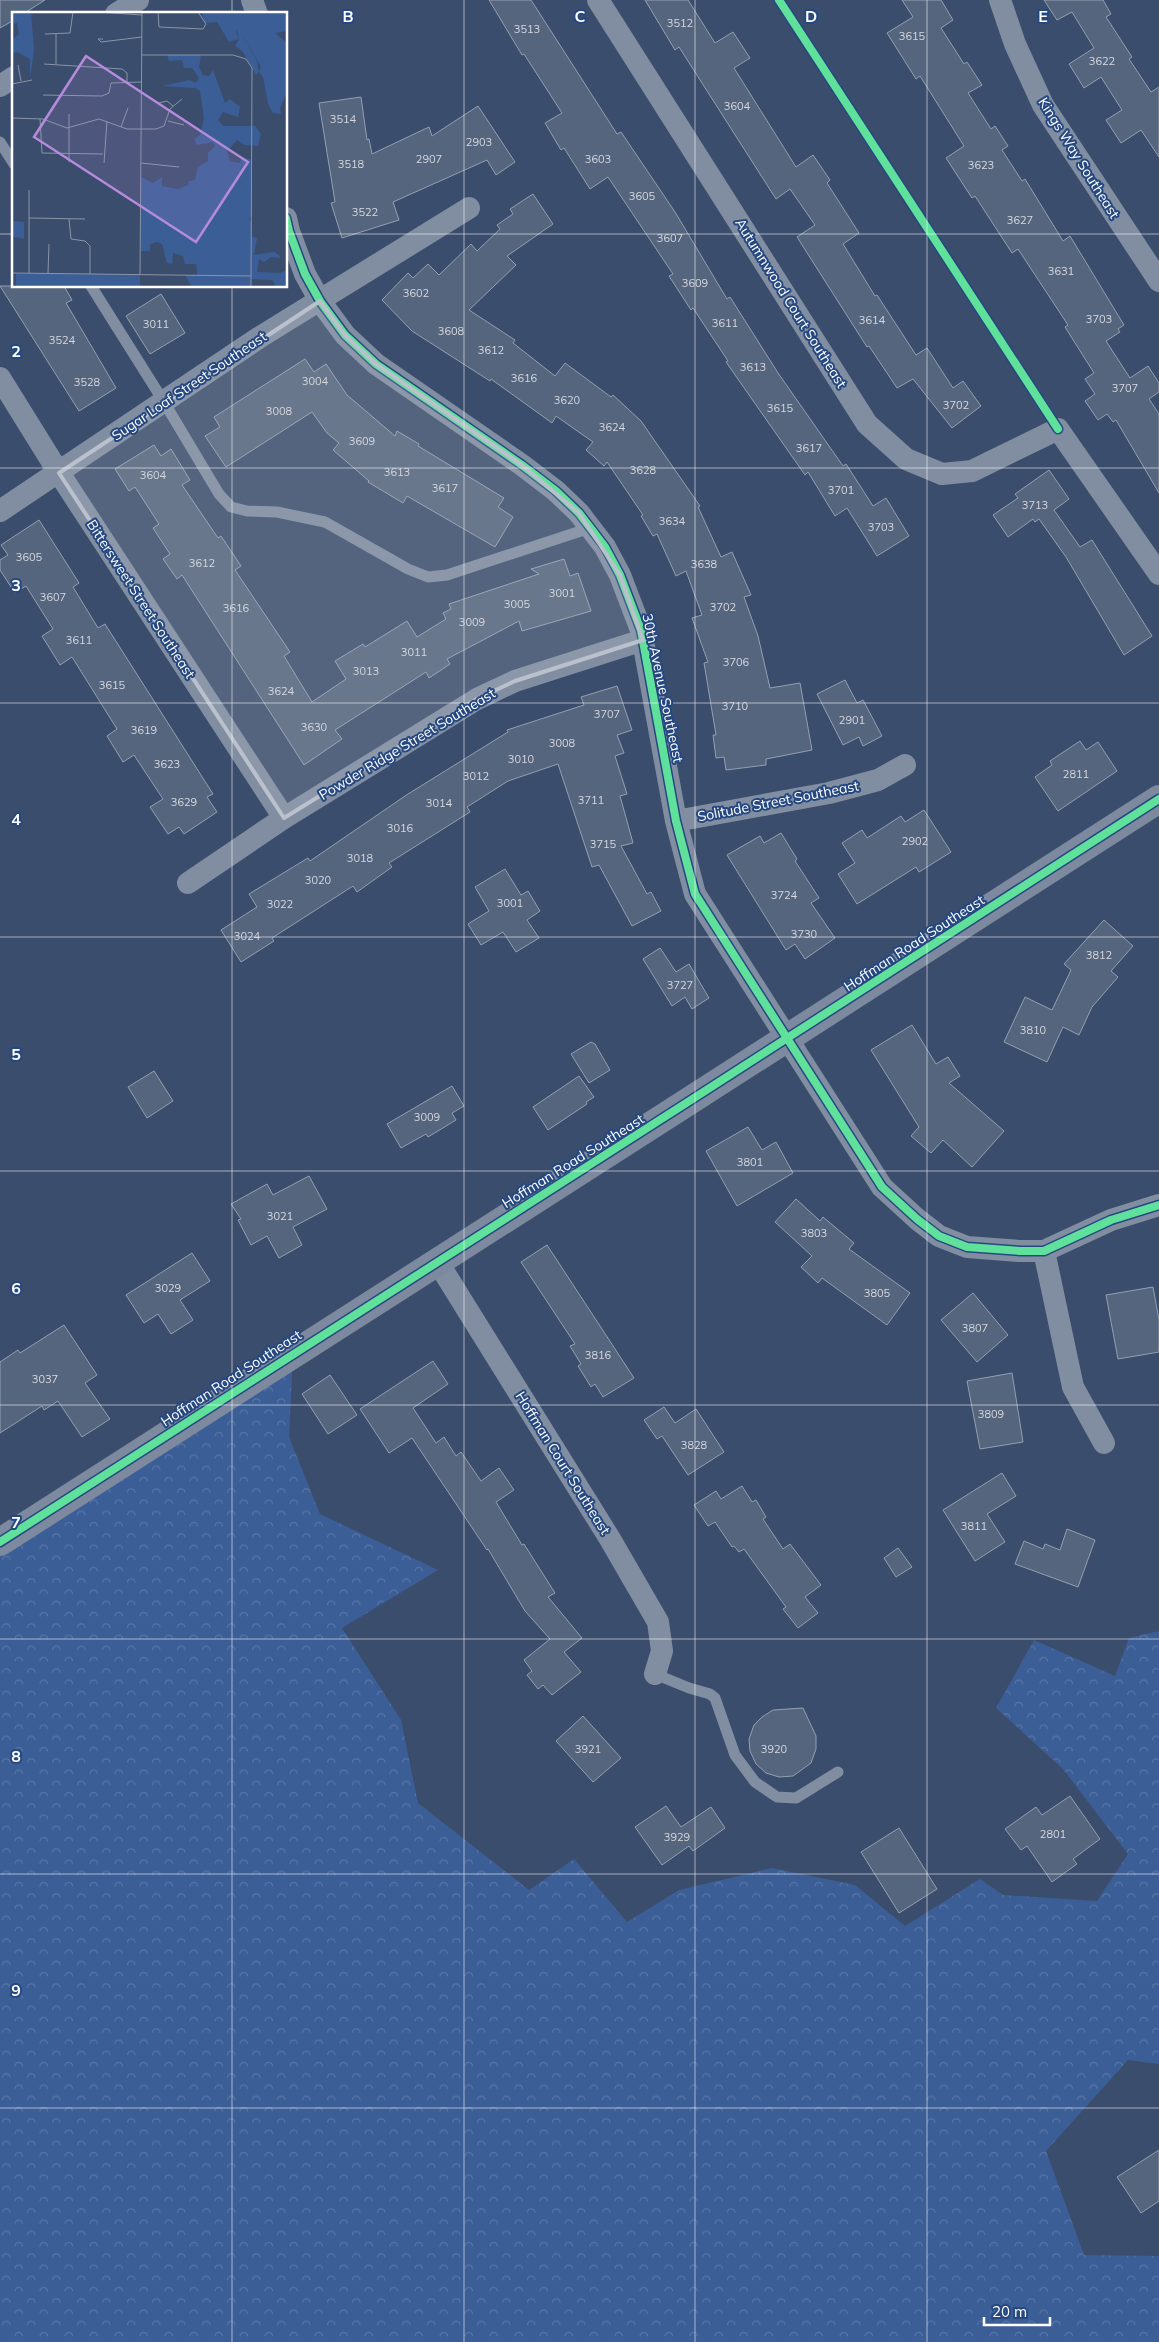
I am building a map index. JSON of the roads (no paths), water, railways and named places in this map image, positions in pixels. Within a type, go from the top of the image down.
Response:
[{"type":"street","points":[[119,12],[138,0]]},
{"type":"street","points":[[252,0],[256,12]]},
{"type":"street","name":"Autumnwood Court Southeast","points":[[598,0],[867,424],[906,459],[942,474],[972,471],[1058,429],[1159,574]]},
{"type":"street","name":"Kings Way Southeast","points":[[1000,0],[1015,44],[1043,105],[1159,281]]},
{"type":"street","points":[[0,86],[12,78]]},
{"type":"street","name":"Sugar Loaf Street Southeast","points":[[0,511],[260,338],[469,208]]},
{"type":"street","name":"30th Avenue Southeast","points":[[288,227],[304,271],[320,301],[345,335],[376,364],[522,465],[556,491],[579,513],[605,547],[620,575],[636,614],[643,640],[676,821],[694,894],[882,1187],[939,1236],[967,1247],[1044,1251]]},
{"type":"street","name":"Bittersweet Street Southeast","points":[[0,378],[59,473],[284,818]]},
{"type":"street","name":"Powder Ridge Street Southeast","points":[[188,883],[284,818],[477,699],[515,681],[643,640]]},
{"type":"street","name":"Solitude Street Southeast","points":[[676,821],[829,793],[878,780],[905,765]]},
{"type":"street","name":"Hoffman Road Southeast","points":[[0,1542],[437,1261],[787,1040],[1159,799]]},
{"type":"street","points":[[1104,1442],[1073,1387],[1044,1251],[1111,1220],[1159,1205]]},
{"type":"street","name":"Hoffman Court Southeast","points":[[437,1261],[610,1539],[658,1622],[662,1651],[655,1674]]},
{"type":"lane","points":[[0,142],[12,161]]},
{"type":"lane","points":[[92,288],[219,494],[231,507],[248,511],[277,512],[325,522],[408,569],[428,577],[447,575],[590,528]]},
{"type":"lane","points":[[655,1674],[710,1694],[715,1698],[735,1755],[755,1782],[777,1797],[796,1798],[838,1772]]}]
